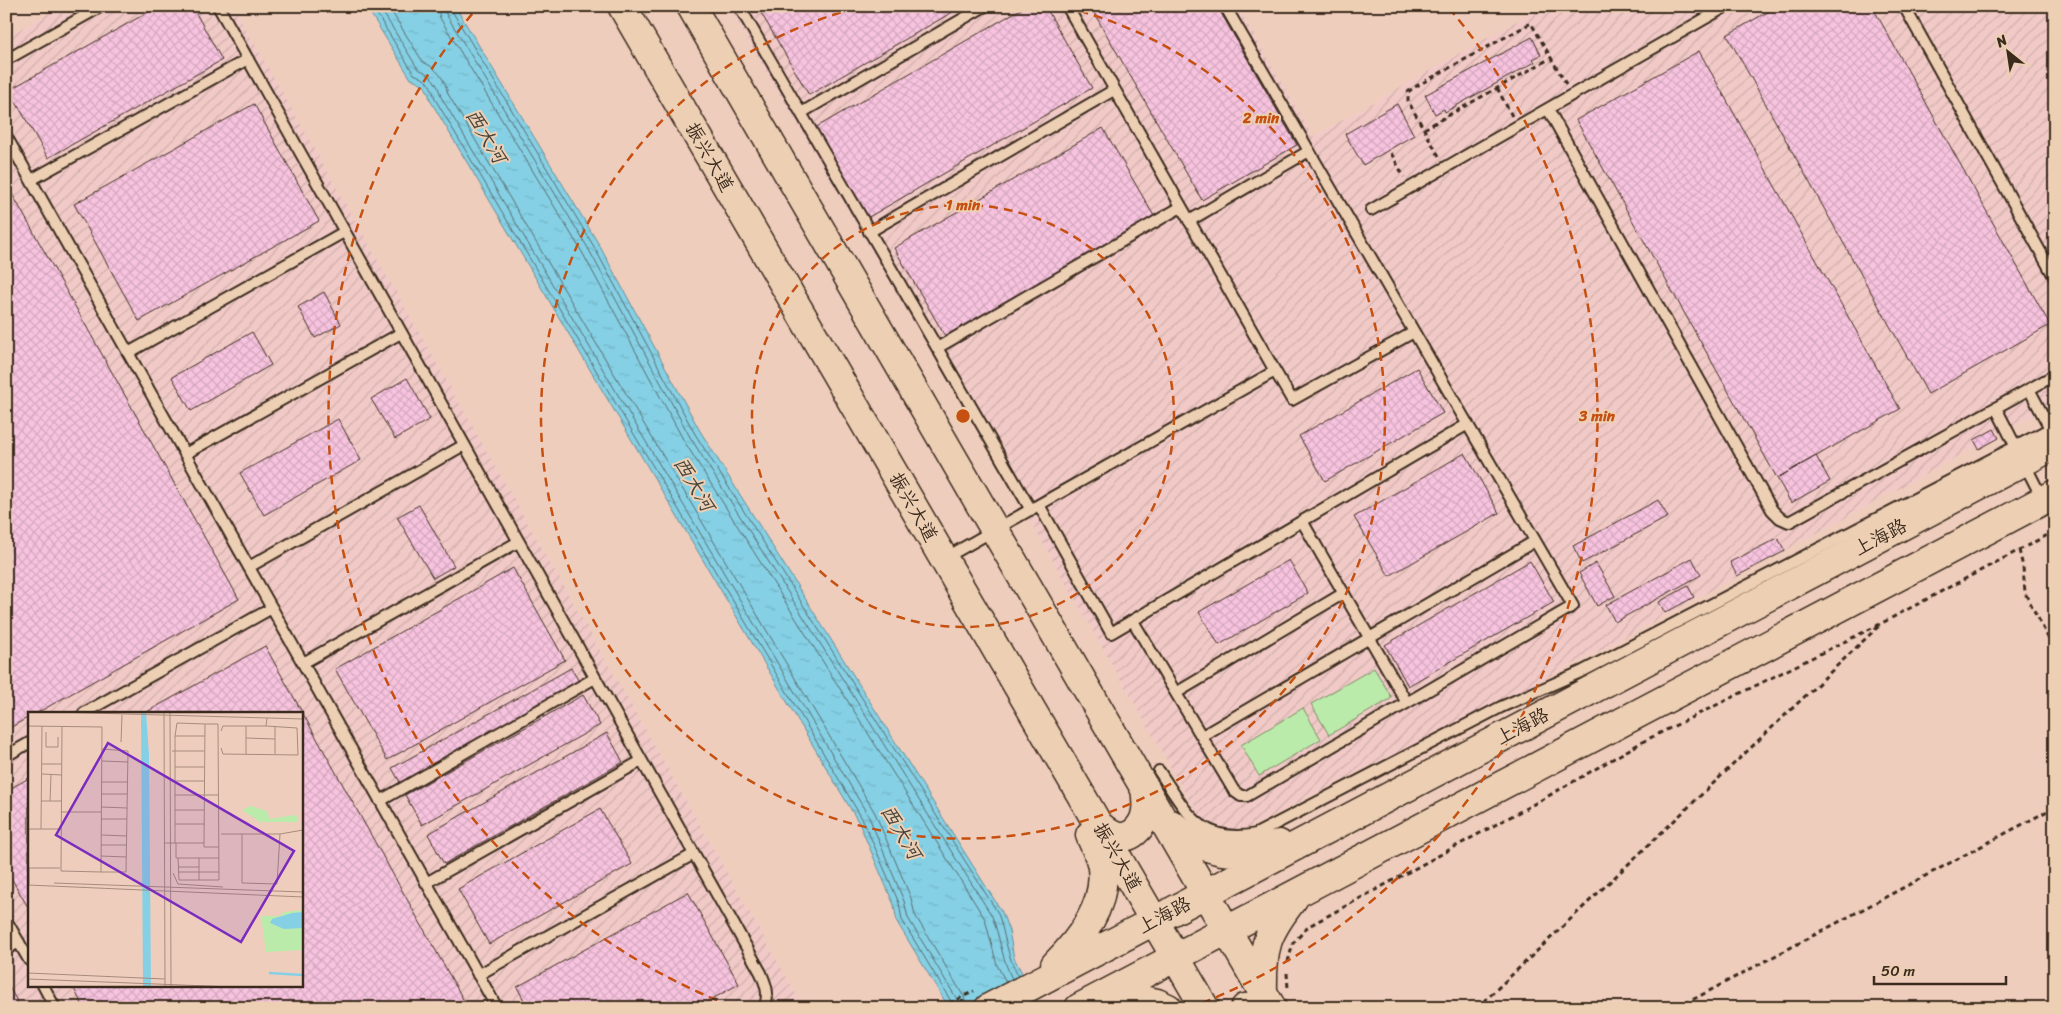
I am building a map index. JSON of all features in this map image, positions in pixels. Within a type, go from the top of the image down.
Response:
[{"type":"main road","name":"振兴大道","points":[[622,6],[1205,1008]]},
{"type":"main road","points":[[691,6],[995,530],[1152,779],[1164,819],[1268,1002]]},
{"type":"main road","name":"上海路","points":[[989,1008],[1317,835],[2054,434]]},
{"type":"main road","points":[[1079,1008],[2049,497]]},
{"type":"main road","points":[[1040,981],[1071,950],[1083,934],[1094,914],[1101,889],[1102,867],[1064,766]]},
{"type":"main road","points":[[1100,826],[1114,836],[1124,837],[1136,832],[1142,824],[1146,811],[1152,779]]},
{"type":"main road","points":[[1164,819],[1193,842],[1218,851],[1248,852],[1317,835]]},
{"type":"main road","points":[[1269,860],[1268,875],[1272,884],[1280,892],[1298,893]]},
{"type":"main road","points":[[1268,1002],[1262,966],[1266,945],[1274,924],[1298,893]]},
{"type":"main road","points":[[1079,1008],[1094,986],[1090,970],[1080,959]]},
{"type":"main road","points":[[1079,1008],[1128,997],[1157,1003],[1168,1008]]},
{"type":"lane","points":[[6,60],[102,6]]},
{"type":"lane","points":[[218,6],[761,973],[766,985],[768,1000],[764,1008]]},
{"type":"lane","points":[[739,6],[937,348],[1111,633],[1468,424]]},
{"type":"lane","points":[[801,113],[984,6]]},
{"type":"lane","points":[[1067,6],[1292,400],[1414,332]]},
{"type":"lane","points":[[1132,621],[1234,791],[1241,796],[1247,796],[1573,606],[1225,6]]},
{"type":"lane","points":[[1371,210],[1727,6]]},
{"type":"lane","points":[[1904,6],[2055,278]]},
{"type":"lane","points":[[31,180],[248,59]]},
{"type":"lane","points":[[870,232],[1114,90]]},
{"type":"lane","points":[[1548,109],[1772,510],[1780,518],[1789,522],[2055,375]]},
{"type":"lane","points":[[6,136],[497,1008]]},
{"type":"lane","points":[[1189,221],[1309,152]]},
{"type":"lane","points":[[937,348],[1181,207]]},
{"type":"lane","points":[[128,353],[344,232]]},
{"type":"lane","points":[[185,454],[401,333]]},
{"type":"lane","points":[[944,559],[1275,371]]},
{"type":"lane","points":[[2029,390],[2054,434]]},
{"type":"lane","points":[[1996,408],[2020,454],[2049,497]]},
{"type":"lane","points":[[249,567],[464,444]]},
{"type":"lane","points":[[1152,779],[1201,826],[1216,835],[1244,836],[1256,834],[1502,707],[1583,671],[2020,454]]},
{"type":"lane","points":[[1302,522],[1408,703]]},
{"type":"lane","points":[[1202,736],[1535,541]]},
{"type":"lane","points":[[302,663],[518,542]]},
{"type":"lane","points":[[1176,693],[1344,593]]},
{"type":"lane","points":[[86,712],[272,608]]},
{"type":"lane","points":[[380,801],[595,678]]},
{"type":"lane","points":[[6,756],[28,744]]},
{"type":"lane","points":[[426,883],[641,760]]},
{"type":"lane","points":[[478,975],[694,854]]},
{"type":"lane","points":[[6,920],[28,958]]},
{"type":"lane","points":[[6,950],[19,942]]},
{"type":"lane","points":[[44,986],[55,1008]]},
{"type":"path","points":[[1446,167],[1408,102],[1408,92],[1413,88],[1531,23],[1572,95]]},
{"type":"path","points":[[1424,129],[1551,58]]},
{"type":"path","points":[[1497,88],[1518,126]]},
{"type":"path","points":[[1391,153],[1410,187]]},
{"type":"path","points":[[1287,964],[1293,943],[1309,926],[1644,742],[1882,623],[2055,531]]},
{"type":"path","points":[[2019,550],[2023,567],[2025,594],[2055,651]]},
{"type":"path","points":[[1477,1008],[1882,623]]},
{"type":"path","points":[[1677,1008],[2055,807]]},
{"type":"path","points":[[1268,1002],[1288,988],[1287,972]]},
{"type":"shaded area","points":[[62,6],[233,6],[804,1008],[6,1008],[6,37]]},
{"type":"shaded area","points":[[728,6],[1237,6],[1313,137],[1543,6],[2055,6],[2055,404],[1609,646],[1215,845],[1036,531]]},
{"type":"green space","points":[[1374,668],[1392,698],[1329,735],[1311,704]]},
{"type":"green space","points":[[1303,708],[1321,739],[1259,776],[1241,745]]},
{"type":"water","name":"西大河","points":[[366,6],[455,6],[598,243],[700,431],[1002,912],[1009,931],[1014,958],[1041,1008],[949,1008],[897,922],[894,905],[859,823],[430,100],[428,92],[422,84],[411,79]]},
{"type":"building","points":[[159,6],[192,6],[222,60],[48,158],[9,90]]},
{"type":"building","points":[[757,6],[963,6],[809,95]]},
{"type":"building","points":[[1026,6],[1045,6],[1092,88],[867,218],[815,128]]},
{"type":"building","points":[[1090,6],[1217,6],[1297,145],[1202,200]]},
{"type":"building","points":[[1778,6],[1872,6],[2050,325],[1928,394],[1727,35]]},
{"type":"building","points":[[1532,37],[1541,55],[1533,59],[1535,62],[1445,112],[1444,109],[1435,114],[1425,95]]},
{"type":"building","points":[[1699,51],[1900,409],[1777,478],[1576,120]]},
{"type":"building","points":[[254,104],[319,221],[139,321],[74,204]]},
{"type":"building","points":[[1397,104],[1414,135],[1363,165],[1345,134]]},
{"type":"building","points":[[1103,128],[1154,216],[945,336],[894,248]]},
{"type":"building","points":[[6,183],[239,599],[39,712],[28,712],[28,718],[6,730]]},
{"type":"building","points":[[324,292],[341,324],[315,338],[298,307]]},
{"type":"building","points":[[252,332],[271,365],[191,411],[172,377]]},
{"type":"building","points":[[1417,368],[1443,413],[1325,481],[1299,436]]},
{"type":"building","points":[[407,378],[430,419],[395,439],[371,399]]},
{"type":"building","points":[[338,419],[361,460],[264,515],[240,473]]},
{"type":"building","points":[[1994,429],[1999,438],[1979,449],[1974,440]]},
{"type":"building","points":[[1465,453],[1499,513],[1389,576],[1354,517]]},
{"type":"building","points":[[1816,456],[1830,481],[1791,503],[1777,478]]},
{"type":"building","points":[[1658,500],[1668,517],[1582,563],[1573,546]]},
{"type":"building","points":[[419,505],[454,566],[433,578],[397,517]]},
{"type":"building","points":[[1778,538],[1785,551],[1737,576],[1730,562]]},
{"type":"building","points":[[1692,558],[1701,575],[1615,622],[1606,605]]},
{"type":"building","points":[[1289,560],[1308,593],[1219,645],[1199,612]]},
{"type":"building","points":[[1530,561],[1554,602],[1408,686],[1385,645]]},
{"type":"building","points":[[1596,563],[1615,596],[1597,606],[1579,573]]},
{"type":"building","points":[[513,568],[565,660],[387,760],[335,669]]},
{"type":"building","points":[[1688,586],[1694,597],[1665,613],[1659,602]]},
{"type":"building","points":[[265,646],[468,1008],[84,1008],[73,986],[302,986],[302,712],[147,712]]},
{"type":"building","points":[[571,668],[580,683],[401,784],[392,768]]},
{"type":"building","points":[[583,695],[600,725],[422,825],[405,795]]},
{"type":"building","points":[[607,733],[623,762],[444,864],[428,834]]},
{"type":"building","points":[[28,779],[28,907],[6,869],[6,791]]},
{"type":"building","points":[[600,809],[632,864],[489,944],[458,889]]},
{"type":"building","points":[[688,892],[739,984],[696,1008],[528,1008],[517,987]]},
{"type":"building","points":[[6,982],[21,1008],[6,1008]]}]
